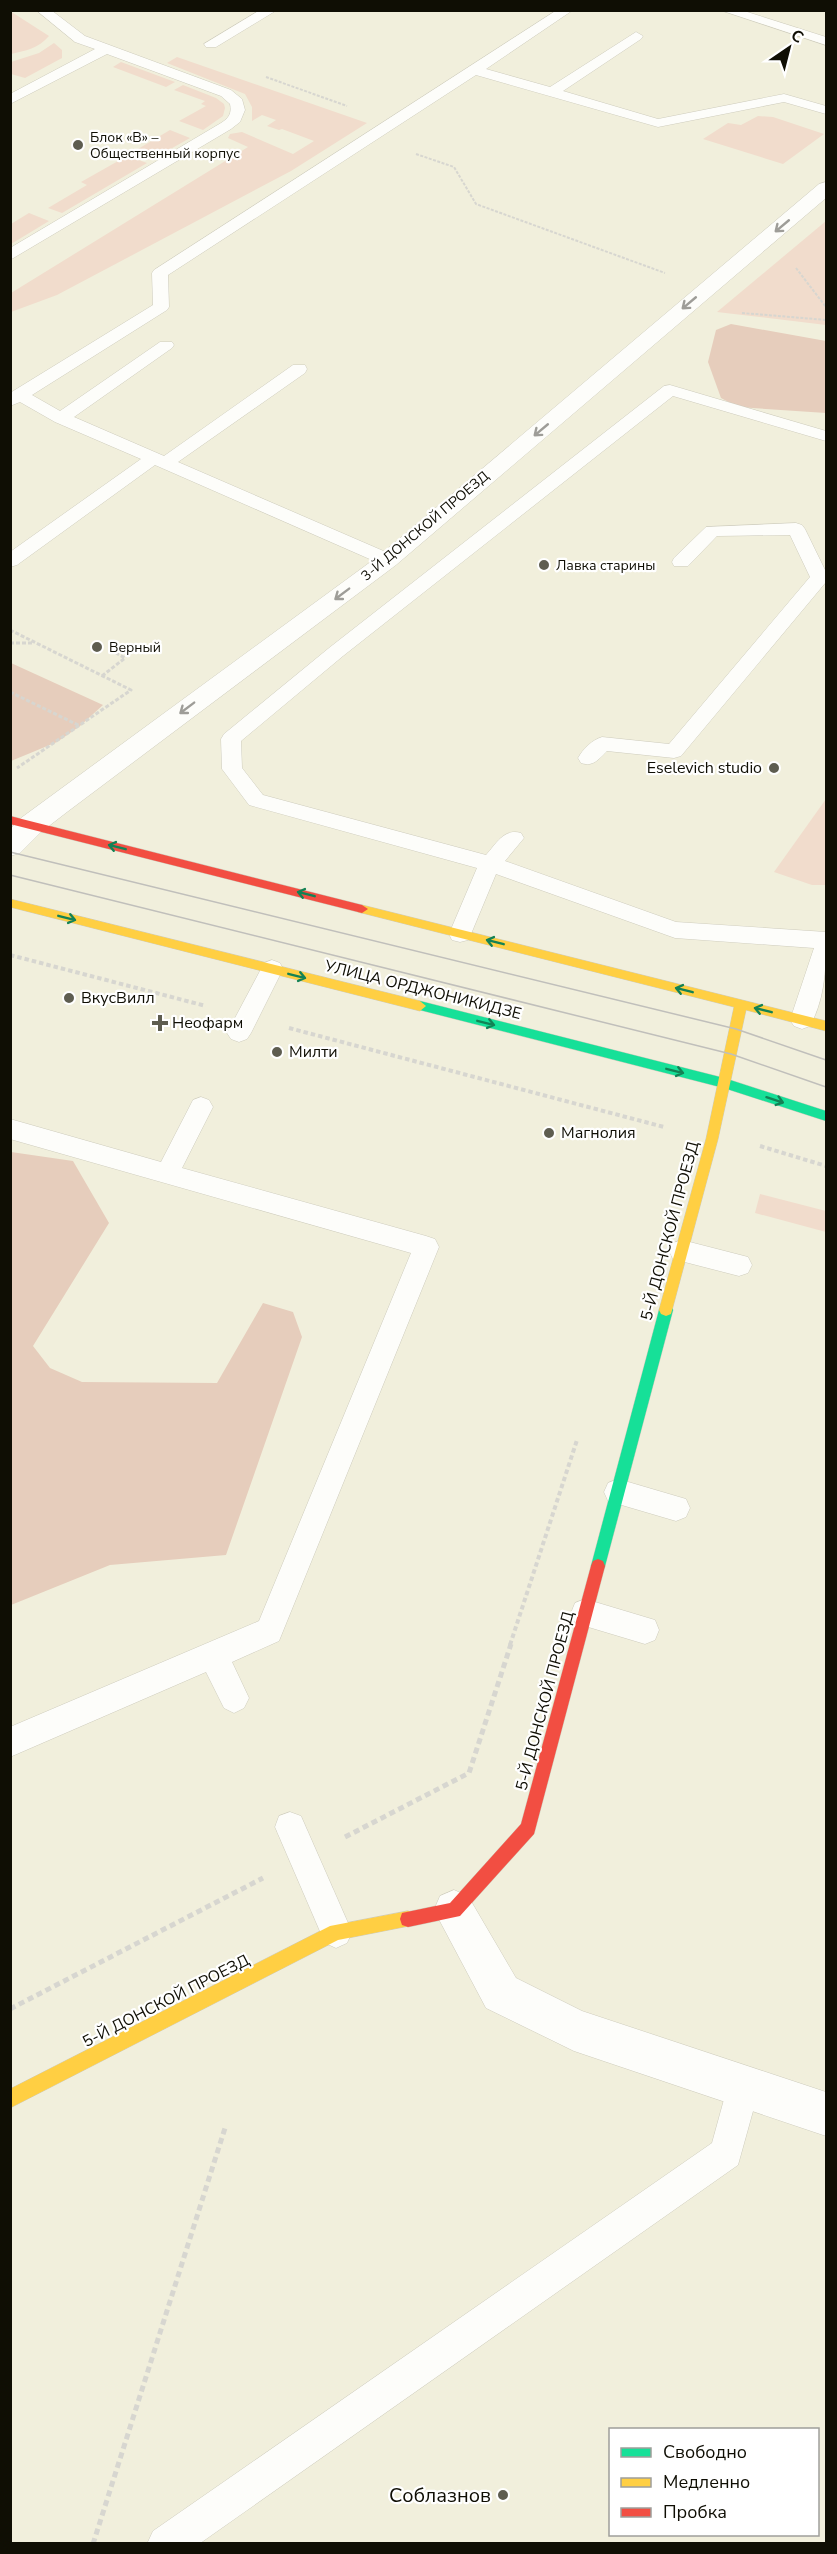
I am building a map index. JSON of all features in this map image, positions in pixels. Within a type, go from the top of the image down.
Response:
[{"type":"main road","points":[[21,823],[826,1026]]},
{"type":"main road","name":"УЛИЦА ОРДЖОНИКИДЗЕ","points":[[10,903],[724,1083],[826,1116]]},
{"type":"main road","name":"5-Й ДОНСКОЙ ПРОЕЗД","points":[[10,2099],[336,1932],[454,1910],[528,1828],[712,1139],[741,1004]]},
{"type":"street","name":"3-Й ДОНСКОЙ ПРОЕЗД","points":[[10,846],[21,823],[388,560],[826,188]]},
{"type":"street","points":[[454,1910],[501,1992],[574,2030],[826,2114]]},
{"type":"lane","points":[[10,255],[226,126],[236,118],[239,112],[237,102],[226,93],[80,39],[42,10]]},
{"type":"lane","points":[[211,44],[270,10]]},
{"type":"lane","points":[[15,398],[161,307],[160,273],[396,123],[567,10]]},
{"type":"lane","points":[[726,10],[826,41]]},
{"type":"lane","points":[[552,92],[636,36]]},
{"type":"lane","points":[[10,100],[106,48]]},
{"type":"lane","points":[[475,70],[658,123],[784,98],[826,110]]},
{"type":"lane","points":[[61,418],[166,345]]},
{"type":"lane","points":[[10,561],[299,369]]},
{"type":"lane","points":[[826,436],[670,390],[336,652],[231,739],[232,769],[256,800],[490,864],[675,930],[826,940]]},
{"type":"lane","points":[[15,398],[388,560]]},
{"type":"lane","points":[[588,758],[602,744],[674,751],[820,578],[796,529],[712,531],[681,562]]},
{"type":"lane","points":[[460,933],[490,864],[513,838]]},
{"type":"lane","points":[[802,1020],[826,946]]},
{"type":"lane","points":[[243,1025],[272,969]]},
{"type":"lane","points":[[167,1173],[201,1107]]},
{"type":"lane","points":[[10,1130],[426,1246],[269,1631],[10,1742]]},
{"type":"lane","points":[[682,1251],[739,1265]]},
{"type":"lane","points":[[618,1492],[676,1508]]},
{"type":"lane","points":[[585,1613],[645,1630]]},
{"type":"lane","points":[[213,1655],[234,1698]]},
{"type":"lane","points":[[290,1827],[336,1932]]},
{"type":"lane","points":[[166,2544],[726,2152],[743,2086]]},
{"type":"path","points":[[211,44],[225,59],[242,69],[396,123]]},
{"type":"path","points":[[371,138],[454,167],[476,204],[665,273]]},
{"type":"path","points":[[792,262],[826,307]]},
{"type":"path","points":[[737,312],[826,320]]},
{"type":"path","points":[[10,630],[131,690],[17,768]]},
{"type":"path","points":[[10,643],[35,643]]},
{"type":"path","points":[[102,676],[125,658],[116,653]]},
{"type":"path","points":[[10,692],[80,726]]},
{"type":"path","points":[[10,955],[243,1025],[664,1127]]},
{"type":"path","points":[[755,1145],[826,1166]]},
{"type":"path","points":[[10,2009],[469,1773],[578,1435]]},
{"type":"path","points":[[93,2544],[225,2128]]},
{"type":"shaded area","points":[[10,11],[49,36],[36,46],[11,54]]},
{"type":"shaded area","points":[[54,43],[62,50],[62,58],[25,78],[11,74],[11,62],[39,53]]},
{"type":"shaded area","points":[[177,57],[367,123],[291,171],[57,295],[11,312],[11,293],[248,147],[228,138],[230,134],[242,132],[293,154],[314,141],[267,126],[276,120],[262,115],[252,121],[252,107],[245,94],[167,63]]},
{"type":"shaded area","points":[[121,62],[175,82],[166,87],[113,67]]},
{"type":"shaded area","points":[[183,85],[216,98],[224,104],[223,116],[203,130],[179,121],[206,106],[201,104],[205,101],[174,90]]},
{"type":"shaded area","points":[[758,116],[773,117],[824,134],[783,164],[703,139],[728,123],[741,125]]},
{"type":"shaded area","points":[[170,130],[190,138],[158,156],[138,149]]},
{"type":"shaded area","points":[[127,156],[147,163],[62,213],[48,208],[87,185],[81,182]]},
{"type":"shaded area","points":[[29,213],[49,221],[11,244],[11,224]]},
{"type":"shaded area","points":[[826,221],[826,325],[717,312]]},
{"type":"shaded area","points":[[731,324],[826,341],[826,413],[738,407],[721,398],[708,362],[716,330]]},
{"type":"shaded area","points":[[11,663],[103,705],[80,726],[57,742],[11,761]]},
{"type":"shaded area","points":[[826,799],[826,885],[812,885],[774,872]]},
{"type":"shaded area","points":[[11,1152],[73,1161],[109,1223],[33,1346],[50,1368],[82,1382],[217,1383],[263,1303],[293,1312],[302,1337],[226,1555],[110,1565],[11,1605]]},
{"type":"shaded area","points":[[760,1194],[826,1211],[826,1232],[755,1213]]},
{"type":"tram line","points":[[10,852],[736,1029],[826,1060]]},
{"type":"tram line","points":[[10,875],[731,1054],[826,1087]]},
{"type":"traffic: fast","points":[[420,1006],[724,1083],[826,1116]]},
{"type":"traffic: fast","points":[[598,1566],[666,1310]]},
{"type":"traffic: slow","points":[[10,903],[420,1006]]},
{"type":"traffic: slow","points":[[362,909],[826,1026]]},
{"type":"traffic: slow","points":[[666,1310],[712,1139],[741,1004]]},
{"type":"traffic: slow","points":[[10,2099],[336,1932],[408,1919]]},
{"type":"traffic: jam","points":[[10,820],[362,909]]},
{"type":"traffic: jam","points":[[408,1919],[454,1910],[528,1828],[598,1566]]},
{"type":"place","name":"Блок «В» – Общественный корпус","points":[[78,145]]},
{"type":"place","name":"Лавка старины","points":[[544,565]]},
{"type":"place","name":"Верный","points":[[97,647]]},
{"type":"place","name":"Eselevich studio","points":[[774,768]]},
{"type":"place","name":"ВкусВилл","points":[[69,998]]},
{"type":"place","name":"Неофарм","points":[[160,1023]]},
{"type":"place","name":"Милти","points":[[277,1052]]},
{"type":"place","name":"Магнолия","points":[[549,1133]]},
{"type":"place","name":"Соблазнов","points":[[503,2495]]}]
